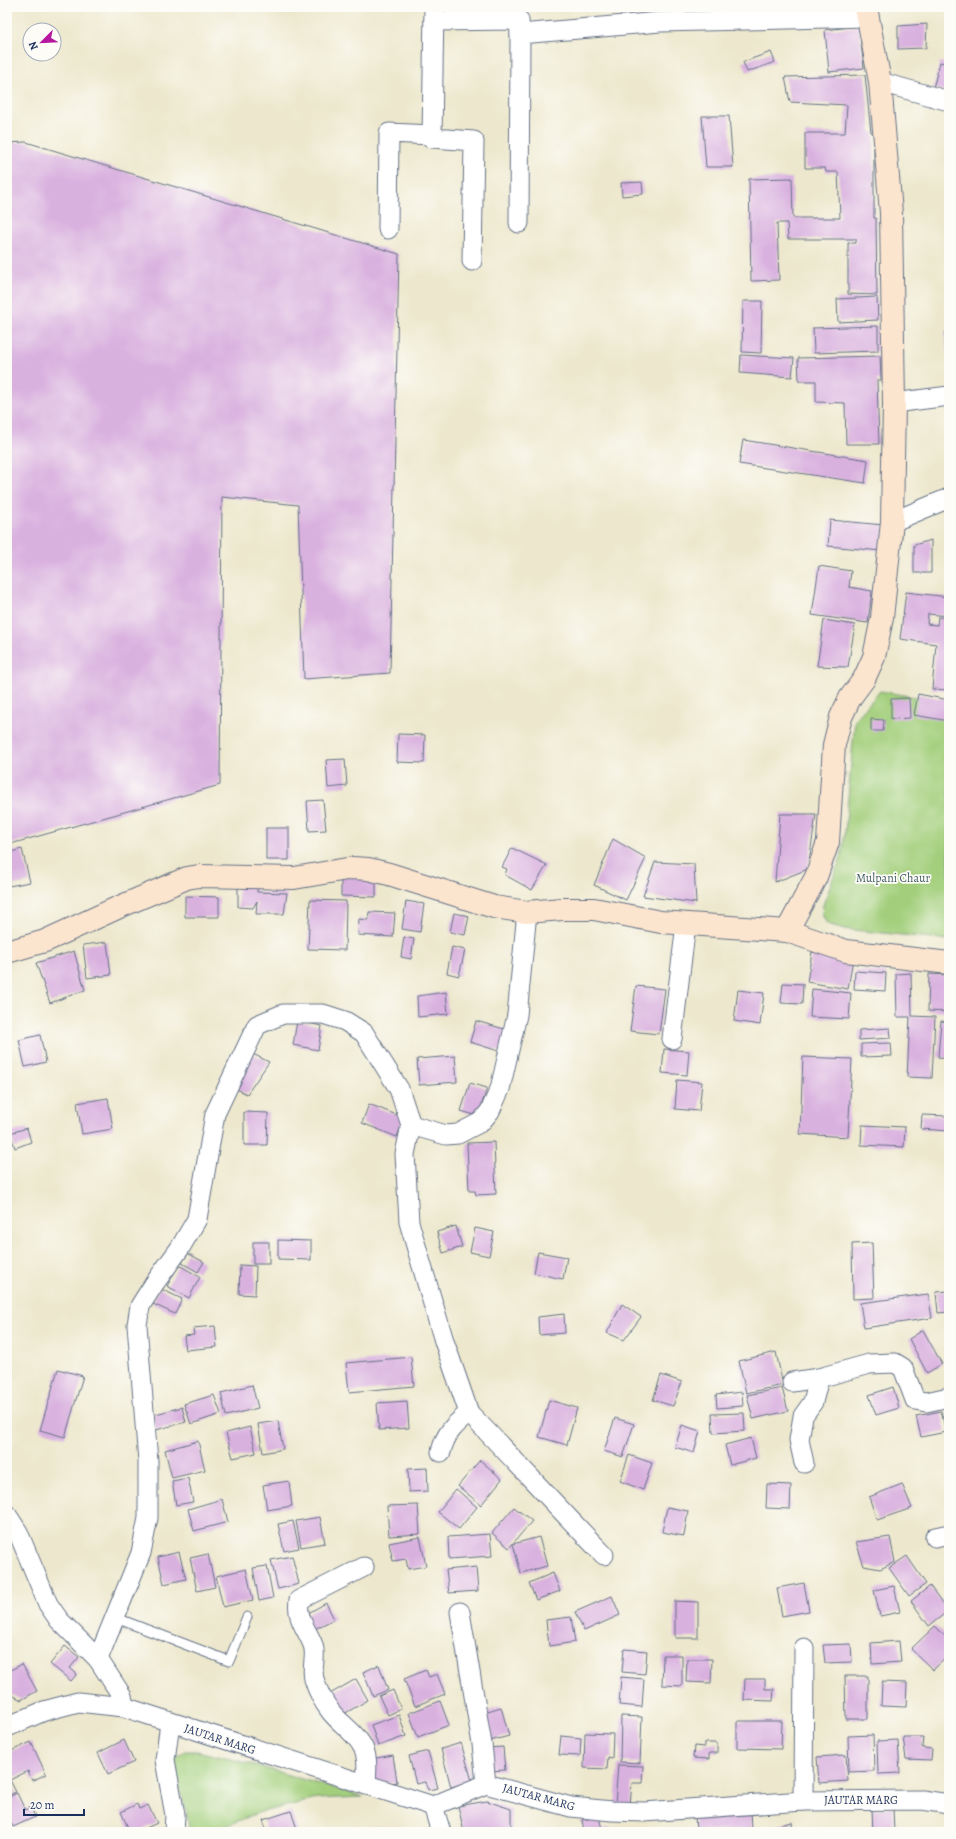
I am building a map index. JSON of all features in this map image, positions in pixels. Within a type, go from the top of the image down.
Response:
[{"type":"street","points":[[520,34],[660,22],[867,12],[880,82],[891,213],[894,403],[892,522],[882,618],[874,657],[864,679],[850,698],[841,716],[834,745],[828,842],[816,877],[787,931]]},
{"type":"street","points":[[472,261],[474,141],[432,138],[434,14],[519,20],[519,223]]},
{"type":"street","points":[[880,82],[949,101]]},
{"type":"street","points":[[388,229],[389,133],[432,135]]},
{"type":"street","points":[[894,403],[949,396]]},
{"type":"street","points":[[892,522],[949,498]]},
{"type":"street","points":[[7,952],[45,941],[173,884],[199,876],[294,878],[353,868],[368,869],[389,874],[494,907],[527,912],[562,909],[594,909],[661,922],[787,931],[846,951],[949,962]]},
{"type":"street","points":[[411,1125],[446,1135],[458,1134],[481,1122],[490,1111],[500,1089],[517,1016],[527,912]]},
{"type":"street","points":[[672,1039],[686,924]]},
{"type":"street","points":[[98,1659],[142,1553],[148,1518],[148,1461],[137,1325],[140,1306],[180,1248],[197,1219],[215,1114],[257,1026],[283,1014],[324,1014],[345,1021],[364,1034],[399,1089],[411,1125],[406,1154],[409,1222],[444,1341],[469,1413],[518,1462],[561,1511],[604,1555]]},
{"type":"street","points":[[792,1382],[819,1378],[869,1364],[895,1363],[903,1368],[915,1400],[926,1402],[949,1397]]},
{"type":"street","points":[[804,1463],[799,1440],[803,1416],[812,1402],[819,1378]]},
{"type":"street","points":[[440,1452],[444,1440],[453,1426],[469,1413]]},
{"type":"street","points":[[7,1515],[18,1532],[48,1604],[59,1620],[98,1659],[122,1696],[124,1706]]},
{"type":"street","points":[[364,1567],[299,1600],[297,1610],[299,1619],[316,1652],[313,1669],[314,1678],[330,1711],[358,1740],[366,1756],[366,1784]]},
{"type":"street","points":[[460,1612],[482,1744],[486,1784]]},
{"type":"street","points":[[803,1801],[804,1648]]},
{"type":"street","name":"JAUTAR MARG","points":[[7,1727],[44,1711],[78,1702],[124,1706],[170,1723],[432,1806],[486,1784],[571,1807],[612,1811],[644,1812],[803,1801],[922,1800],[949,1804]]},
{"type":"street","points":[[170,1723],[165,1760],[175,1815],[174,1832]]},
{"type":"street","points":[[432,1806],[441,1832]]},
{"type":"lane","points":[[116,1618],[229,1661],[248,1617]]},
{"type":"green space","name":"Mulpani Chaur","points":[[880,691],[949,703],[949,940],[845,929],[827,924],[822,914],[823,905],[841,857],[845,832],[855,720]]},
{"type":"green space","points":[[185,1751],[197,1751],[251,1764],[363,1797],[317,1799],[257,1813],[212,1832],[189,1832],[187,1814],[172,1762],[177,1756]]},
{"type":"building","points":[[927,24],[926,48],[898,49],[898,26]]},
{"type":"building","points":[[859,26],[864,68],[829,72],[825,30]]},
{"type":"building","points":[[771,52],[775,62],[747,72],[743,62]]},
{"type":"building","points":[[940,62],[949,64],[949,92],[933,88]]},
{"type":"building","points":[[865,75],[871,133],[874,133],[874,218],[876,218],[877,295],[848,294],[848,243],[856,243],[856,239],[788,239],[787,223],[777,223],[779,280],[751,281],[749,179],[792,178],[793,218],[840,218],[838,172],[826,172],[825,168],[805,168],[805,133],[845,133],[847,105],[790,102],[785,77]]},
{"type":"building","points":[[702,116],[729,116],[733,167],[706,167]]},
{"type":"building","points":[[26,142],[399,254],[390,673],[304,679],[298,505],[222,497],[220,785],[7,845],[7,143]]},
{"type":"building","points":[[642,182],[643,194],[622,196],[621,183]]},
{"type":"building","points":[[877,297],[878,320],[838,322],[837,299]]},
{"type":"building","points":[[743,301],[762,301],[761,353],[742,352]]},
{"type":"building","points":[[878,326],[878,351],[814,353],[813,328]]},
{"type":"building","points":[[949,331],[949,359],[948,359],[945,332]]},
{"type":"building","points":[[741,355],[794,358],[792,377],[740,373]]},
{"type":"building","points":[[880,356],[881,380],[877,380],[879,444],[846,444],[845,403],[816,402],[816,381],[799,381],[798,358]]},
{"type":"building","points":[[743,440],[868,460],[865,483],[739,464]]},
{"type":"building","points":[[830,520],[884,525],[882,551],[828,546]]},
{"type":"building","points":[[931,540],[931,573],[914,573],[914,545]]},
{"type":"building","points":[[819,566],[851,571],[849,587],[872,591],[868,623],[812,615]]},
{"type":"building","points":[[906,592],[949,597],[949,616],[928,614],[927,624],[937,625],[938,617],[949,618],[949,690],[932,689],[936,644],[900,639]]},
{"type":"building","points":[[824,620],[855,625],[848,667],[817,666]]},
{"type":"building","points":[[918,694],[949,700],[949,721],[914,715]]},
{"type":"building","points":[[909,698],[910,718],[891,719],[891,699]]},
{"type":"building","points":[[871,719],[884,720],[883,731],[871,731]]},
{"type":"building","points":[[398,734],[425,735],[424,763],[397,762]]},
{"type":"building","points":[[345,759],[347,786],[328,788],[326,760]]},
{"type":"building","points":[[323,800],[326,830],[309,831],[307,801]]},
{"type":"building","points":[[780,814],[816,814],[808,869],[775,882]]},
{"type":"building","points":[[266,828],[289,828],[289,860],[266,860]]},
{"type":"building","points":[[613,839],[646,858],[626,900],[594,885]]},
{"type":"building","points":[[512,848],[547,865],[532,890],[505,875],[507,869],[502,867]]},
{"type":"building","points":[[22,849],[30,882],[9,886],[7,853]]},
{"type":"building","points":[[655,862],[694,864],[696,903],[643,896]]},
{"type":"building","points":[[341,876],[376,877],[376,897],[341,896]]},
{"type":"building","points":[[238,885],[257,886],[257,892],[287,893],[284,914],[256,914],[257,901],[253,908],[238,907]]},
{"type":"building","points":[[185,896],[219,897],[219,917],[185,917]]},
{"type":"building","points":[[310,900],[346,901],[345,950],[308,949]]},
{"type":"building","points":[[406,901],[424,904],[420,932],[402,929]]},
{"type":"building","points":[[369,912],[395,913],[393,937],[358,935],[359,919],[368,920]]},
{"type":"building","points":[[454,913],[469,916],[465,935],[450,932]]},
{"type":"building","points":[[404,937],[414,939],[411,959],[401,957]]},
{"type":"building","points":[[107,942],[111,975],[87,978],[83,945]]},
{"type":"building","points":[[452,947],[465,950],[459,976],[447,973]]},
{"type":"building","points":[[74,951],[85,990],[50,1003],[36,963]]},
{"type":"building","points":[[812,952],[853,959],[848,989],[807,982]]},
{"type":"building","points":[[855,971],[886,973],[885,991],[854,989]]},
{"type":"building","points":[[911,973],[912,1016],[935,1017],[932,1078],[907,1077],[910,1017],[897,1017],[896,974]]},
{"type":"building","points":[[929,974],[949,975],[949,1012],[928,1011]]},
{"type":"building","points":[[783,983],[803,984],[802,1004],[781,1003]]},
{"type":"building","points":[[636,986],[665,989],[659,1034],[630,1031]]},
{"type":"building","points":[[812,989],[851,993],[849,1019],[810,1017]]},
{"type":"building","points":[[738,990],[764,993],[760,1025],[734,1021]]},
{"type":"building","points":[[446,992],[448,1014],[418,1017],[417,996]]},
{"type":"building","points":[[297,1021],[322,1026],[318,1050],[293,1045]]},
{"type":"building","points":[[476,1021],[508,1030],[502,1052],[470,1042]]},
{"type":"building","points":[[941,1021],[949,1022],[949,1058],[938,1057]]},
{"type":"building","points":[[890,1028],[891,1038],[859,1040],[859,1030]]},
{"type":"building","points":[[40,1035],[46,1062],[25,1067],[19,1040]]},
{"type":"building","points":[[891,1043],[892,1056],[861,1057],[861,1044]]},
{"type":"building","points":[[664,1049],[689,1051],[687,1075],[662,1073]]},
{"type":"building","points":[[251,1053],[269,1062],[247,1094],[230,1086]]},
{"type":"building","points":[[455,1056],[457,1082],[419,1085],[417,1059]]},
{"type":"building","points":[[803,1057],[852,1059],[848,1137],[800,1134]]},
{"type":"building","points":[[677,1080],[702,1082],[699,1111],[675,1109]]},
{"type":"building","points":[[470,1083],[487,1088],[478,1116],[461,1111]]},
{"type":"building","points":[[108,1098],[113,1129],[82,1134],[77,1103]]},
{"type":"building","points":[[369,1104],[404,1118],[397,1137],[362,1123]]},
{"type":"building","points":[[244,1112],[268,1113],[267,1145],[244,1145]]},
{"type":"building","points":[[922,1115],[949,1116],[949,1131],[921,1129]]},
{"type":"building","points":[[862,1125],[905,1127],[904,1147],[861,1145]]},
{"type":"building","points":[[27,1128],[31,1142],[15,1148],[10,1133]]},
{"type":"building","points":[[494,1142],[496,1194],[476,1195],[475,1191],[469,1191],[467,1143]]},
{"type":"building","points":[[456,1226],[462,1247],[443,1253],[437,1232]]},
{"type":"building","points":[[475,1228],[494,1232],[489,1256],[470,1252]]},
{"type":"building","points":[[278,1240],[311,1241],[311,1260],[278,1259]]},
{"type":"building","points":[[253,1242],[269,1242],[269,1264],[253,1264]]},
{"type":"building","points":[[872,1243],[874,1298],[853,1299],[852,1244]]},
{"type":"building","points":[[538,1252],[567,1257],[563,1279],[534,1273]]},
{"type":"building","points":[[187,1253],[204,1262],[198,1272],[182,1263]]},
{"type":"building","points":[[179,1265],[200,1277],[189,1298],[167,1286]]},
{"type":"building","points":[[240,1265],[256,1266],[255,1295],[239,1294]]},
{"type":"building","points":[[159,1288],[182,1299],[175,1314],[153,1304]]},
{"type":"building","points":[[949,1291],[949,1312],[938,1313],[936,1292]]},
{"type":"building","points":[[928,1294],[932,1318],[864,1328],[860,1303]]},
{"type":"building","points":[[622,1304],[641,1317],[624,1340],[607,1333]]},
{"type":"building","points":[[564,1314],[565,1333],[539,1335],[538,1317]]},
{"type":"building","points":[[215,1326],[217,1347],[186,1350],[184,1336],[194,1335],[193,1328]]},
{"type":"building","points":[[923,1330],[942,1364],[927,1373],[909,1339]]},
{"type":"building","points":[[776,1352],[783,1385],[746,1393],[739,1361]]},
{"type":"building","points":[[411,1357],[414,1386],[349,1392],[346,1363]]},
{"type":"building","points":[[58,1369],[83,1376],[65,1437],[40,1430]]},
{"type":"building","points":[[661,1375],[682,1382],[673,1406],[653,1400]]},
{"type":"building","points":[[252,1385],[258,1408],[226,1416],[221,1393]]},
{"type":"building","points":[[893,1387],[899,1408],[876,1415],[869,1395]]},
{"type":"building","points":[[782,1388],[788,1411],[753,1419],[747,1395]]},
{"type":"building","points":[[742,1392],[743,1406],[717,1408],[716,1395]]},
{"type":"building","points":[[214,1395],[221,1414],[191,1424],[184,1404]]},
{"type":"building","points":[[549,1400],[577,1408],[567,1445],[539,1437]]},
{"type":"building","points":[[407,1401],[409,1428],[379,1430],[377,1403]]},
{"type":"building","points":[[182,1407],[186,1422],[156,1430],[152,1415]]},
{"type":"building","points":[[941,1411],[946,1432],[921,1437],[916,1416]]},
{"type":"building","points":[[744,1413],[745,1431],[713,1433],[712,1414]]},
{"type":"building","points":[[615,1418],[634,1424],[623,1457],[604,1451]]},
{"type":"building","points":[[278,1421],[283,1449],[263,1453],[258,1424]]},
{"type":"building","points":[[682,1425],[700,1431],[694,1453],[675,1447]]},
{"type":"building","points":[[250,1427],[256,1453],[233,1458],[226,1433]]},
{"type":"building","points":[[751,1438],[756,1458],[730,1465],[725,1445]]},
{"type":"building","points":[[198,1441],[205,1470],[172,1478],[165,1450]]},
{"type":"building","points":[[629,1455],[652,1463],[643,1490],[620,1481]]},
{"type":"building","points":[[480,1460],[502,1479],[481,1505],[458,1486]]},
{"type":"building","points":[[427,1468],[428,1491],[409,1492],[408,1469]]},
{"type":"building","points":[[188,1478],[193,1502],[176,1505],[172,1481]]},
{"type":"building","points":[[289,1481],[292,1506],[267,1510],[263,1485]]},
{"type":"building","points":[[767,1484],[791,1485],[790,1509],[766,1508]]},
{"type":"building","points":[[902,1484],[912,1508],[877,1520],[869,1497]]},
{"type":"building","points":[[456,1489],[477,1507],[459,1529],[438,1512]]},
{"type":"building","points":[[222,1499],[228,1522],[194,1531],[188,1509]]},
{"type":"building","points":[[418,1505],[420,1534],[389,1536],[387,1506]]},
{"type":"building","points":[[514,1507],[532,1521],[509,1548],[492,1533]]},
{"type":"building","points":[[667,1507],[688,1511],[684,1536],[662,1532]]},
{"type":"building","points":[[320,1517],[325,1543],[301,1547],[296,1521]]},
{"type":"building","points":[[293,1521],[299,1548],[284,1551],[278,1524]]},
{"type":"building","points":[[490,1534],[492,1556],[449,1559],[448,1537]]},
{"type":"building","points":[[420,1537],[426,1566],[408,1569],[406,1559],[393,1561],[389,1543]]},
{"type":"building","points":[[539,1537],[547,1566],[521,1573],[513,1544]]},
{"type":"building","points":[[890,1537],[895,1562],[880,1569],[864,1566],[856,1542]]},
{"type":"building","points":[[179,1552],[186,1579],[164,1584],[158,1557]]},
{"type":"building","points":[[208,1554],[215,1587],[197,1591],[190,1558]]},
{"type":"building","points":[[292,1556],[299,1584],[278,1589],[271,1560]]},
{"type":"building","points":[[907,1556],[926,1584],[909,1596],[889,1568]]},
{"type":"building","points":[[267,1566],[273,1598],[259,1601],[253,1568]]},
{"type":"building","points":[[476,1567],[478,1591],[449,1593],[446,1570]]},
{"type":"building","points":[[246,1569],[253,1600],[223,1607],[216,1576]]},
{"type":"building","points":[[553,1573],[560,1591],[536,1600],[529,1583]]},
{"type":"building","points":[[804,1583],[809,1611],[782,1616],[777,1588]]},
{"type":"building","points":[[894,1586],[900,1612],[880,1616],[874,1590]]},
{"type":"building","points":[[930,1586],[948,1611],[929,1626],[911,1601]]},
{"type":"building","points":[[612,1596],[620,1615],[584,1631],[575,1612]]},
{"type":"building","points":[[675,1601],[698,1602],[698,1638],[675,1638]]},
{"type":"building","points":[[326,1603],[334,1619],[311,1631],[303,1616]]},
{"type":"building","points":[[571,1617],[575,1642],[549,1646],[546,1620]]},
{"type":"building","points":[[935,1626],[949,1640],[949,1655],[933,1670],[911,1649]]},
{"type":"building","points":[[899,1641],[901,1662],[872,1664],[871,1643]]},
{"type":"building","points":[[851,1644],[852,1662],[825,1663],[823,1645]]},
{"type":"building","points":[[65,1646],[79,1657],[70,1668],[77,1674],[71,1681],[50,1664]]},
{"type":"building","points":[[624,1649],[647,1651],[645,1674],[622,1672]]},
{"type":"building","points":[[663,1655],[682,1655],[682,1686],[662,1685]]},
{"type":"building","points":[[687,1659],[712,1659],[711,1683],[686,1682]]},
{"type":"building","points":[[22,1664],[37,1691],[21,1700],[7,1692],[7,1672]]},
{"type":"building","points":[[379,1665],[388,1690],[373,1696],[363,1672]]},
{"type":"building","points":[[426,1670],[429,1677],[437,1674],[445,1694],[415,1706],[404,1679]]},
{"type":"building","points":[[845,1676],[868,1676],[868,1719],[846,1719]]},
{"type":"building","points":[[621,1677],[644,1679],[642,1707],[619,1705]]},
{"type":"building","points":[[356,1679],[368,1700],[342,1715],[330,1694]]},
{"type":"building","points":[[745,1679],[765,1679],[765,1689],[774,1689],[773,1701],[744,1700]]},
{"type":"building","points":[[882,1682],[907,1683],[906,1707],[881,1706]]},
{"type":"building","points":[[393,1690],[401,1709],[388,1715],[379,1696]]},
{"type":"building","points":[[440,1701],[449,1725],[418,1737],[409,1713]]},
{"type":"building","points":[[501,1707],[509,1736],[486,1742],[478,1714]]},
{"type":"building","points":[[399,1715],[406,1736],[378,1746],[371,1725]]},
{"type":"building","points":[[621,1716],[642,1717],[640,1763],[620,1762]]},
{"type":"building","points":[[737,1721],[782,1721],[781,1749],[737,1748]]},
{"type":"building","points":[[585,1733],[613,1734],[612,1758],[608,1757],[607,1769],[584,1768]]},
{"type":"building","points":[[873,1735],[874,1771],[849,1772],[848,1736]]},
{"type":"building","points":[[561,1736],[581,1738],[580,1756],[559,1755]]},
{"type":"building","points":[[903,1737],[923,1737],[922,1748],[932,1749],[931,1760],[906,1759]]},
{"type":"building","points":[[124,1740],[134,1762],[108,1774],[98,1753]]},
{"type":"building","points":[[898,1740],[900,1773],[878,1774],[877,1741]]},
{"type":"building","points":[[31,1742],[46,1774],[32,1781],[28,1771],[10,1780],[16,1792],[7,1796],[7,1753]]},
{"type":"building","points":[[461,1743],[472,1781],[451,1787],[441,1749]]},
{"type":"building","points":[[704,1743],[717,1743],[717,1753],[709,1753],[709,1759],[693,1758],[694,1746],[704,1747]]},
{"type":"building","points":[[503,1747],[505,1770],[488,1771],[486,1748]]},
{"type":"building","points":[[428,1751],[438,1788],[428,1790],[425,1782],[416,1784],[409,1756]]},
{"type":"building","points":[[393,1755],[397,1782],[375,1786],[371,1759]]},
{"type":"building","points":[[846,1755],[848,1781],[819,1783],[817,1757]]},
{"type":"building","points":[[618,1765],[643,1766],[642,1783],[632,1783],[630,1805],[615,1805]]},
{"type":"building","points":[[17,1793],[25,1810],[31,1807],[35,1817],[13,1827],[7,1813],[7,1798]]},
{"type":"building","points":[[487,1801],[511,1809],[511,1832],[464,1832],[458,1806]]},
{"type":"building","points":[[137,1804],[139,1809],[148,1805],[157,1823],[138,1832],[130,1832],[121,1812]]},
{"type":"building","points":[[893,1808],[894,1832],[873,1832],[872,1809]]},
{"type":"building","points":[[291,1811],[298,1832],[267,1832],[263,1820]]},
{"type":"building","points":[[751,1811],[752,1829],[696,1832],[695,1815]]},
{"type":"building","points":[[599,1817],[602,1829],[611,1828],[612,1832],[584,1832],[582,1820]]},
{"type":"building","points":[[792,1822],[793,1829],[798,1828],[799,1832],[772,1832],[770,1827]]}]
